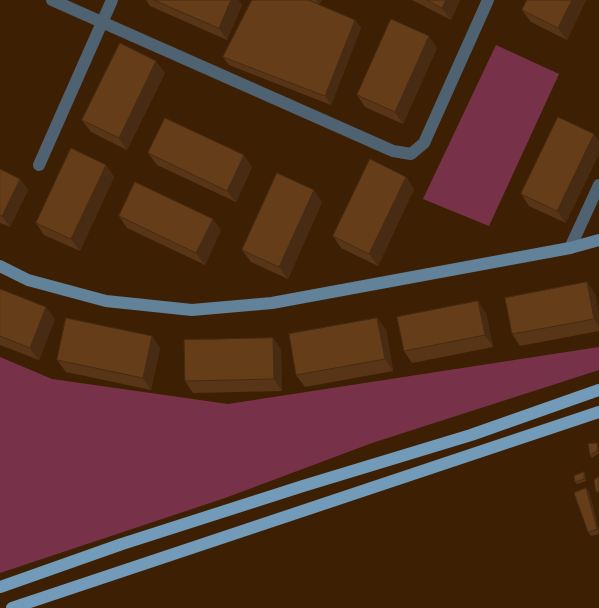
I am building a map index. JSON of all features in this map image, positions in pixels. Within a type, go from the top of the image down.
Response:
[{"type":"main road","points":[[0,587],[122,544],[471,435],[599,390]]},
{"type":"main road","points":[[12,608],[599,412]]},
{"type":"street","points":[[52,0],[393,151],[411,154],[424,142],[488,0]]},
{"type":"street","points":[[39,166],[112,0]]},
{"type":"street","points":[[570,248],[599,185]]},
{"type":"street","points":[[0,266],[28,280],[106,302],[192,310],[272,303],[570,248],[599,240]]},
{"type":"shaded area","points":[[496,45],[559,74],[489,226],[423,199]]},
{"type":"shaded area","points":[[599,347],[599,370],[372,443],[225,498],[0,573],[0,357],[52,379],[228,404]]},
{"type":"building","points":[[154,0],[231,0],[219,28]]},
{"type":"building","points":[[252,0],[308,0],[355,20],[325,96],[223,57]]},
{"type":"building","points":[[427,0],[446,0],[442,8]]},
{"type":"building","points":[[527,0],[572,0],[558,28],[522,10]]},
{"type":"building","points":[[391,19],[429,36],[395,112],[357,95]]},
{"type":"building","points":[[120,43],[156,61],[119,138],[82,120]]},
{"type":"building","points":[[558,117],[594,134],[557,211],[521,194]]},
{"type":"building","points":[[165,118],[244,155],[227,191],[148,153]]},
{"type":"building","points":[[71,148],[106,165],[71,239],[36,223]]},
{"type":"building","points":[[370,159],[406,177],[369,254],[333,236]]},
{"type":"building","points":[[0,169],[20,179],[2,216],[0,215]]},
{"type":"building","points":[[277,173],[314,190],[279,267],[242,250]]},
{"type":"building","points":[[135,182],[213,219],[196,253],[119,216]]},
{"type":"building","points":[[587,282],[594,319],[512,334],[505,298]]},
{"type":"building","points":[[0,289],[46,307],[30,348],[0,336]]},
{"type":"building","points":[[478,301],[485,335],[404,351],[397,317]]},
{"type":"building","points":[[66,318],[152,336],[143,378],[57,360]]},
{"type":"building","points":[[377,318],[385,359],[296,375],[289,334]]},
{"type":"building","points":[[273,338],[274,379],[185,381],[184,340]]},
{"type":"building","points":[[597,443],[598,450],[590,455],[588,444]]},
{"type":"building","points":[[584,472],[584,479],[575,482],[574,476]]},
{"type":"building","points":[[599,477],[599,492],[596,492],[594,480]]},
{"type":"building","points":[[586,488],[597,529],[588,532],[574,493]]}]
